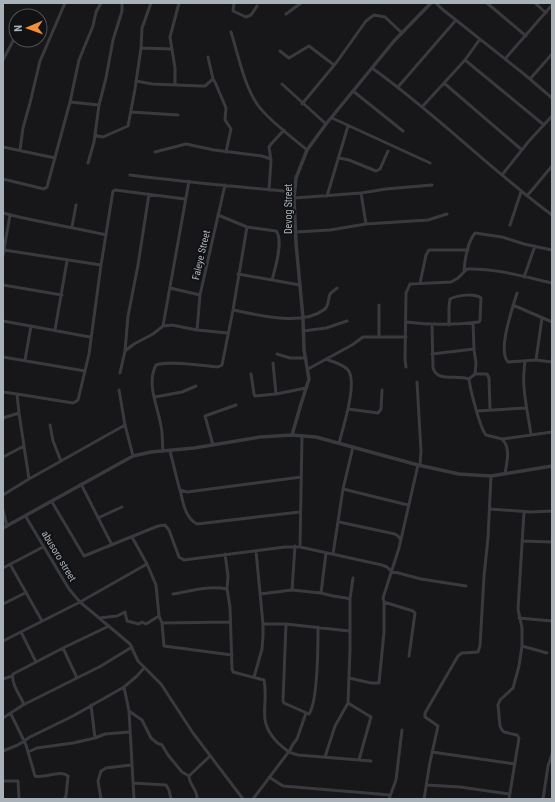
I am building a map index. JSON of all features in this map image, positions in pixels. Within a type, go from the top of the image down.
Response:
[{"type":"street","points":[[20,150],[23,128],[40,61],[65,3]]},
{"type":"street","points":[[3,179],[46,189],[70,102],[79,60],[101,3]]},
{"type":"street","points":[[88,163],[94,142],[99,105],[113,40],[122,11],[122,3]]},
{"type":"street","points":[[95,133],[97,136],[103,137],[127,127],[136,81],[143,25],[151,3]]},
{"type":"street","points":[[175,84],[170,33],[179,3]]},
{"type":"street","points":[[234,3],[233,11],[246,17],[251,15],[257,6]]},
{"type":"street","points":[[286,14],[301,3]]},
{"type":"street","name":"Devog Street","points":[[292,435],[309,379],[303,331],[296,232],[294,192],[296,178],[307,150],[326,124],[402,33],[431,3]]},
{"type":"street","points":[[436,3],[442,10],[552,98]]},
{"type":"street","points":[[486,3],[526,36]]},
{"type":"street","points":[[535,3],[546,12]]},
{"type":"street","points":[[505,59],[551,8]]},
{"type":"street","points":[[302,104],[334,65],[366,21],[374,15],[385,17],[402,33]]},
{"type":"street","points":[[398,87],[456,20]]},
{"type":"street","points":[[231,32],[240,63],[255,101],[266,114],[307,150]]},
{"type":"street","points":[[422,107],[465,60],[480,39]]},
{"type":"street","points":[[280,50],[289,58],[309,46],[334,65]]},
{"type":"street","points":[[3,60],[9,48]]},
{"type":"street","points":[[141,48],[172,49]]},
{"type":"street","points":[[530,79],[552,54]]},
{"type":"street","points":[[208,57],[212,79],[215,82],[226,108],[224,119],[231,129],[226,152]]},
{"type":"street","points":[[465,60],[544,125]]},
{"type":"street","points":[[372,68],[398,87],[521,192],[552,215]]},
{"type":"street","points":[[136,81],[152,84],[203,86],[209,83],[212,79]]},
{"type":"street","points":[[444,83],[522,150]]},
{"type":"street","points":[[282,84],[302,104],[326,124]]},
{"type":"street","points":[[353,91],[403,131]]},
{"type":"street","points":[[70,102],[99,105]]},
{"type":"street","points":[[131,112],[178,115]]},
{"type":"street","points":[[502,175],[529,141],[552,116]]},
{"type":"street","points":[[332,118],[385,141],[430,163]]},
{"type":"street","points":[[327,196],[348,126]]},
{"type":"street","points":[[269,190],[271,159],[269,150],[270,145],[284,130]]},
{"type":"street","points":[[155,152],[186,144],[226,152],[262,156],[271,159]]},
{"type":"street","points":[[3,147],[55,158]]},
{"type":"street","points":[[339,158],[349,160],[376,171],[380,169],[388,151]]},
{"type":"street","points":[[527,196],[552,166]]},
{"type":"street","points":[[130,175],[175,181],[189,181],[294,192]]},
{"type":"street","points":[[163,326],[189,181]]},
{"type":"street","name":"Faleye Street","points":[[198,330],[200,296],[225,185]]},
{"type":"street","points":[[294,198],[432,186]]},
{"type":"street","points":[[3,392],[75,402],[78,400],[85,371],[113,191],[115,190],[185,199]]},
{"type":"street","points":[[510,225],[521,192]]},
{"type":"street","points":[[361,193],[366,224]]},
{"type":"street","points":[[120,373],[125,351],[128,316],[138,265],[149,194]]},
{"type":"street","points":[[72,226],[76,205]]},
{"type":"street","points":[[3,213],[23,219],[72,226],[106,234]]},
{"type":"street","points":[[296,232],[330,230],[366,224],[428,220],[447,214]]},
{"type":"street","points":[[3,255],[10,215]]},
{"type":"street","points":[[218,215],[247,227],[276,231],[278,233],[279,251],[272,280]]},
{"type":"street","points":[[162,451],[161,426],[152,376],[156,365],[174,363],[220,367],[222,365],[247,227]]},
{"type":"street","points":[[464,271],[466,255],[472,237],[475,233],[502,237],[524,244],[552,250]]},
{"type":"street","points":[[524,277],[535,246]]},
{"type":"street","points":[[4,250],[67,261],[101,265]]},
{"type":"street","points":[[420,283],[426,255],[429,250],[468,250]]},
{"type":"street","points":[[55,330],[67,261]]},
{"type":"street","points":[[406,367],[407,290],[410,284],[451,282],[458,278],[467,269],[524,277],[552,283]]},
{"type":"street","points":[[238,274],[300,285]]},
{"type":"street","points":[[3,285],[62,295]]},
{"type":"street","points":[[170,288],[200,296]]},
{"type":"street","points":[[233,310],[284,318],[303,318],[324,309],[328,304],[330,294],[337,288]]},
{"type":"street","points":[[517,293],[504,339],[505,359],[508,362],[536,360],[552,362]]},
{"type":"street","points":[[406,322],[432,325],[449,325],[479,322],[481,298],[476,296],[452,297],[449,301],[449,325]]},
{"type":"street","points":[[379,305],[379,337]]},
{"type":"street","points":[[513,305],[552,322]]},
{"type":"street","points":[[536,360],[542,318]]},
{"type":"street","points":[[3,321],[90,337]]},
{"type":"street","points":[[303,331],[326,328],[347,321]]},
{"type":"street","points":[[473,323],[476,363],[475,374]]},
{"type":"street","points":[[125,351],[163,326],[172,325],[198,330],[228,333]]},
{"type":"street","points":[[432,325],[432,354],[435,374],[438,376],[464,377],[468,379]]},
{"type":"street","points":[[25,360],[31,326]]},
{"type":"street","points":[[308,369],[352,345],[363,337],[406,336]]},
{"type":"street","points":[[432,354],[474,349]]},
{"type":"street","points":[[277,354],[290,358],[306,358]]},
{"type":"street","points":[[3,357],[85,371]]},
{"type":"street","points":[[326,359],[343,366],[352,378],[348,408],[339,443]]},
{"type":"street","points":[[525,361],[524,386],[531,435]]},
{"type":"street","points":[[273,363],[276,394]]},
{"type":"street","points":[[251,374],[254,395],[276,394],[306,388]]},
{"type":"street","points":[[468,379],[475,374],[487,374],[489,378],[490,410]]},
{"type":"street","points":[[468,379],[481,424],[486,435],[502,439],[552,432]]},
{"type":"street","points":[[349,678],[378,683],[384,632],[383,598],[401,541],[421,451],[417,382]]},
{"type":"street","points":[[155,397],[182,392],[196,386]]},
{"type":"street","points":[[119,390],[125,425],[134,456]]},
{"type":"street","points":[[348,408],[378,413],[381,409],[382,390]]},
{"type":"street","points":[[17,394],[29,479]]},
{"type":"street","points":[[213,445],[205,416],[236,405]]},
{"type":"street","points":[[477,411],[526,408]]},
{"type":"street","points":[[3,418],[19,413]]},
{"type":"street","points":[[50,425],[53,441],[61,461]]},
{"type":"street","points":[[3,495],[125,425]]},
{"type":"street","points":[[3,528],[26,517],[81,484],[134,456],[151,452],[170,451],[260,437],[292,435],[316,437],[419,465],[459,474],[491,476],[552,466]]},
{"type":"street","points":[[300,547],[302,436]]},
{"type":"street","points":[[502,439],[507,449],[508,456],[505,474]]},
{"type":"street","points":[[3,457],[24,446]]},
{"type":"street","points":[[333,554],[343,489],[353,447]]},
{"type":"street","points":[[170,451],[184,508],[197,524],[300,512]]},
{"type":"street","points":[[424,799],[438,726],[424,715],[458,656],[462,653],[476,653],[479,649],[490,509],[491,476]]},
{"type":"street","points":[[180,490],[187,492],[301,477]]},
{"type":"street","points":[[81,484],[112,545]]},
{"type":"street","points":[[343,489],[408,504]]},
{"type":"street","points":[[52,502],[84,556],[158,526],[165,526],[169,530],[180,559],[191,560],[225,554],[295,546],[382,565],[391,571],[420,579],[466,586]]},
{"type":"street","points":[[98,518],[122,507]]},
{"type":"street","points":[[490,509],[524,512],[552,511]]},
{"type":"street","points":[[3,510],[7,526]]},
{"type":"street","points":[[509,799],[519,737],[502,730],[500,726],[498,704],[500,700],[513,688],[519,666],[522,646],[522,628],[518,609],[524,512]]},
{"type":"street","name":"abusoro street","points":[[26,517],[62,579],[80,602],[120,635],[132,647],[136,659],[161,684],[193,733],[243,799]]},
{"type":"street","points":[[339,522],[395,534],[401,541]]},
{"type":"street","points":[[132,537],[147,564],[156,585],[159,616],[162,623],[165,647],[232,655]]},
{"type":"street","points":[[522,540],[552,542]]},
{"type":"street","points":[[292,590],[295,546]]},
{"type":"street","points":[[3,568],[43,547]]},
{"type":"street","points":[[254,677],[262,649],[263,624],[256,551]]},
{"type":"street","points":[[321,593],[326,553]]},
{"type":"street","points":[[225,554],[228,576],[227,589],[230,607],[232,671],[261,679],[264,682],[266,725],[268,730],[288,753],[302,756],[371,761]]},
{"type":"street","points":[[10,564],[42,621]]},
{"type":"street","points":[[3,641],[80,602],[147,564]]},
{"type":"street","points":[[325,757],[334,726],[348,704],[350,599],[353,578]]},
{"type":"street","points":[[173,594],[202,589],[227,589]]},
{"type":"street","points":[[260,594],[292,590],[321,593],[350,599]]},
{"type":"street","points":[[3,604],[26,593]]},
{"type":"street","points":[[384,602],[413,611],[415,613],[409,656]]},
{"type":"street","points":[[99,618],[117,616],[125,612],[128,622],[139,624],[142,622],[146,624],[159,616]]},
{"type":"street","points":[[520,618],[552,621]]},
{"type":"street","points":[[162,623],[230,622]]},
{"type":"street","points":[[263,624],[286,624],[349,631]]},
{"type":"street","points":[[286,624],[286,662],[283,701],[284,703],[309,714],[316,681],[318,662],[318,627]]},
{"type":"street","points":[[3,679],[12,676],[63,648],[109,626]]},
{"type":"street","points":[[21,632],[36,662]]},
{"type":"street","points":[[522,646],[547,653]]},
{"type":"street","points":[[3,718],[23,705],[101,666],[132,647]]},
{"type":"street","points":[[63,648],[77,678]]},
{"type":"street","points":[[3,751],[24,742],[30,737],[124,687],[144,668]]},
{"type":"street","points":[[12,676],[23,705]]},
{"type":"street","points":[[124,687],[129,711],[134,799]]},
{"type":"street","points":[[348,704],[371,717],[359,760]]},
{"type":"street","points":[[91,705],[96,738]]},
{"type":"street","points":[[129,711],[142,720],[152,738],[157,743],[162,745],[182,772],[189,776],[191,784],[197,794],[197,799]]},
{"type":"street","points":[[254,799],[293,744],[298,740],[306,713]]},
{"type":"street","points":[[11,714],[28,752],[35,776],[67,775],[66,796],[64,799]]},
{"type":"street","points":[[269,777],[283,786],[389,797],[396,780],[402,730]]},
{"type":"street","points":[[28,752],[37,748],[96,738],[105,734],[130,732]]},
{"type":"street","points":[[432,752],[515,764]]},
{"type":"street","points":[[543,799],[549,762],[552,754]]},
{"type":"street","points":[[189,776],[210,756]]},
{"type":"street","points":[[101,799],[98,781],[101,771],[106,768],[131,765]]},
{"type":"street","points":[[3,781],[18,781],[19,799]]},
{"type":"street","points":[[133,783],[166,784],[171,799]]},
{"type":"street","points":[[427,785],[460,787],[509,794]]}]
